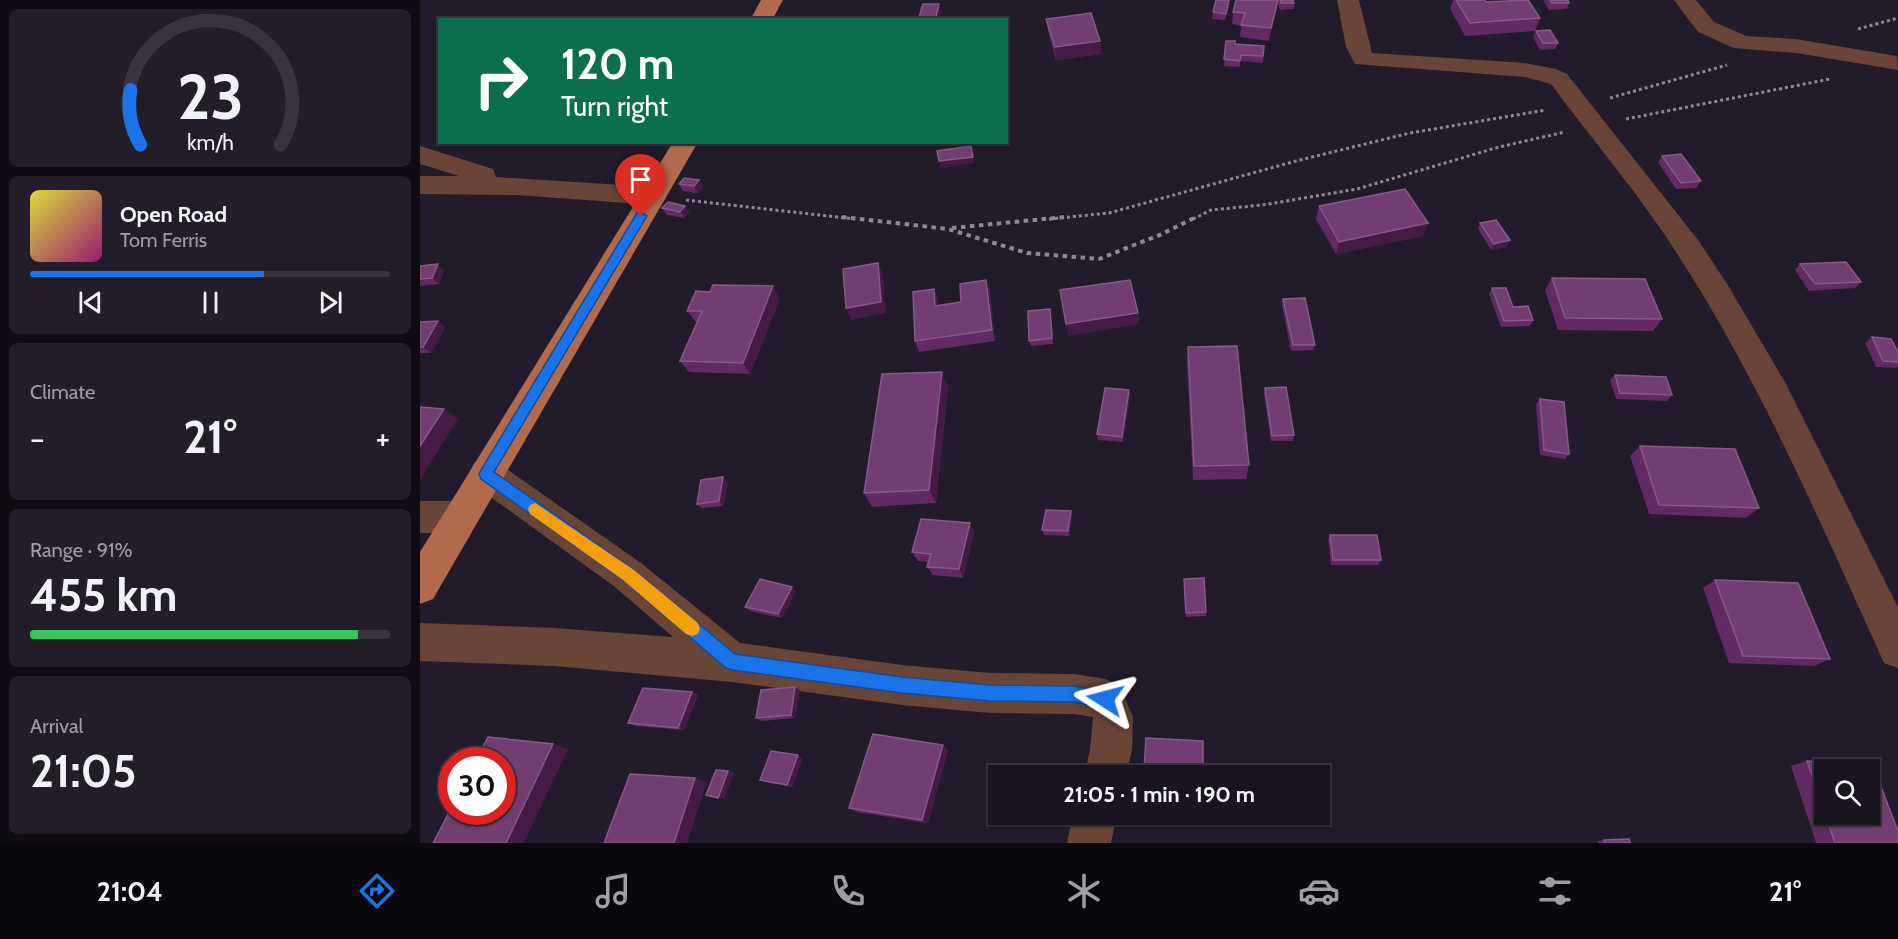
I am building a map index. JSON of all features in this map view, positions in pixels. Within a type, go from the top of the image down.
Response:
[{"type":"main road","points":[[762,18],[772,0]]},
{"type":"main road","points":[[420,586],[685,144]]},
{"type":"street","points":[[1348,0],[1363,59],[1548,74],[1559,79],[1643,182],[1689,248],[1739,329],[1814,474],[1898,649]]},
{"type":"street","points":[[1685,0],[1706,27],[1742,43],[1796,46],[1896,63]]},
{"type":"street","points":[[420,155],[517,186]]},
{"type":"street","points":[[420,185],[517,186],[653,196]]},
{"type":"street","points":[[486,474],[628,575],[732,662]]},
{"type":"street","points":[[420,517],[460,517]]},
{"type":"street","points":[[420,642],[554,647],[732,662],[902,685],[990,693],[1074,694],[1105,699],[1113,717],[1108,765]]},
{"type":"street","points":[[1089,843],[1093,825]]},
{"type":"path","points":[[1853,30],[1898,18]]},
{"type":"path","points":[[653,196],[948,229],[1027,253],[1099,259],[1162,234],[1211,210],[1262,205],[1357,189],[1499,147],[1587,115],[1642,91],[1734,63]]},
{"type":"path","points":[[948,229],[1109,213],[1296,161],[1410,133],[1587,115],[1838,77]]},
{"type":"building","points":[[1216,0],[1229,0],[1226,14],[1213,12]]},
{"type":"building","points":[[1236,0],[1278,0],[1271,28],[1241,25],[1245,13],[1233,12]]},
{"type":"building","points":[[1280,0],[1293,0],[1294,3],[1281,3]]},
{"type":"building","points":[[1456,0],[1485,0],[1486,2],[1528,0],[1540,18],[1470,23]]},
{"type":"building","points":[[1550,0],[1568,0],[1569,3],[1552,3]]},
{"type":"building","points":[[923,4],[939,4],[936,17],[919,17]]},
{"type":"building","points":[[1091,13],[1100,41],[1055,47],[1046,19]]},
{"type":"building","points":[[1550,30],[1558,43],[1543,43],[1536,31]]},
{"type":"building","points":[[1226,41],[1235,41],[1235,44],[1264,46],[1263,56],[1241,55],[1240,61],[1224,59]]},
{"type":"building","points":[[971,146],[973,157],[939,161],[937,151]]},
{"type":"building","points":[[1681,154],[1701,181],[1681,183],[1662,156]]},
{"type":"building","points":[[684,178],[699,180],[694,186],[679,184]]},
{"type":"building","points":[[1405,189],[1428,223],[1339,242],[1319,206]]},
{"type":"building","points":[[668,202],[685,206],[680,212],[662,208]]},
{"type":"building","points":[[1496,220],[1510,240],[1494,244],[1480,223]]},
{"type":"building","points":[[1846,262],[1861,282],[1815,284],[1800,264]]},
{"type":"building","points":[[878,263],[881,302],[846,308],[843,269]]},
{"type":"building","points":[[438,264],[432,278],[420,279],[420,266]]},
{"type":"building","points":[[1552,278],[1645,279],[1662,319],[1565,318]]},
{"type":"building","points":[[986,280],[992,330],[915,341],[913,292],[934,289],[935,306],[961,302],[960,284]]},
{"type":"building","points":[[1130,280],[1138,313],[1066,324],[1060,290]]},
{"type":"building","points":[[713,285],[773,286],[743,363],[680,361],[702,311],[687,311],[696,291],[710,292]]},
{"type":"building","points":[[1492,288],[1506,288],[1513,307],[1528,306],[1533,320],[1504,321]]},
{"type":"building","points":[[1305,298],[1315,345],[1293,345],[1283,299]]},
{"type":"building","points":[[1050,309],[1052,338],[1029,341],[1028,311]]},
{"type":"building","points":[[438,321],[423,347],[420,347],[420,322]]},
{"type":"building","points":[[1872,337],[1891,339],[1898,352],[1898,362],[1883,361]]},
{"type":"building","points":[[1237,346],[1249,465],[1194,466],[1188,347]]},
{"type":"building","points":[[942,372],[929,490],[864,493],[882,374]]},
{"type":"building","points":[[1615,375],[1666,377],[1672,395],[1620,393]]},
{"type":"building","points":[[1286,387],[1294,435],[1272,436],[1265,388]]},
{"type":"building","points":[[1105,388],[1129,390],[1122,437],[1097,434]]},
{"type":"building","points":[[1540,399],[1564,402],[1569,454],[1544,450]]},
{"type":"building","points":[[420,407],[444,409],[420,446]]},
{"type":"building","points":[[1640,446],[1735,449],[1759,508],[1659,505]]},
{"type":"building","points":[[723,477],[719,501],[697,504],[701,480]]},
{"type":"building","points":[[1046,510],[1071,511],[1068,531],[1042,530]]},
{"type":"building","points":[[921,519],[970,523],[959,569],[927,567],[931,554],[912,552]]},
{"type":"building","points":[[1330,535],[1377,535],[1381,560],[1333,560]]},
{"type":"building","points":[[1204,578],[1206,612],[1186,613],[1184,579]]},
{"type":"building","points":[[760,579],[792,587],[778,614],[745,607]]},
{"type":"building","points":[[1715,580],[1798,583],[1830,659],[1743,656]]},
{"type":"building","points":[[795,687],[791,715],[756,718],[761,690]]},
{"type":"building","points":[[643,688],[692,692],[678,728],[628,723]]},
{"type":"building","points":[[873,734],[943,745],[922,820],[849,808]]},
{"type":"building","points":[[488,737],[553,744],[516,822],[516,747],[483,747]]},
{"type":"building","points":[[1146,738],[1203,741],[1203,765],[1144,765]]},
{"type":"building","points":[[771,751],[798,755],[787,785],[760,780]]},
{"type":"building","points":[[1807,761],[1814,762],[1814,782]]},
{"type":"building","points":[[716,770],[728,771],[718,798],[706,795]]},
{"type":"building","points":[[630,774],[695,778],[674,843],[604,843]]},
{"type":"building","points":[[1880,784],[1898,831],[1898,843],[1835,843],[1829,825],[1880,825]]},
{"type":"building","points":[[442,825],[515,825],[506,843],[433,843]]},
{"type":"building","points":[[1629,839],[1630,843],[1605,843],[1604,840]]},
{"type":"slow traffic","points":[[535,509],[628,575],[692,629]]},
{"type":"route","points":[[641,216],[486,474],[628,575],[732,662],[902,685],[990,693],[1074,694],[1105,699]]}]
